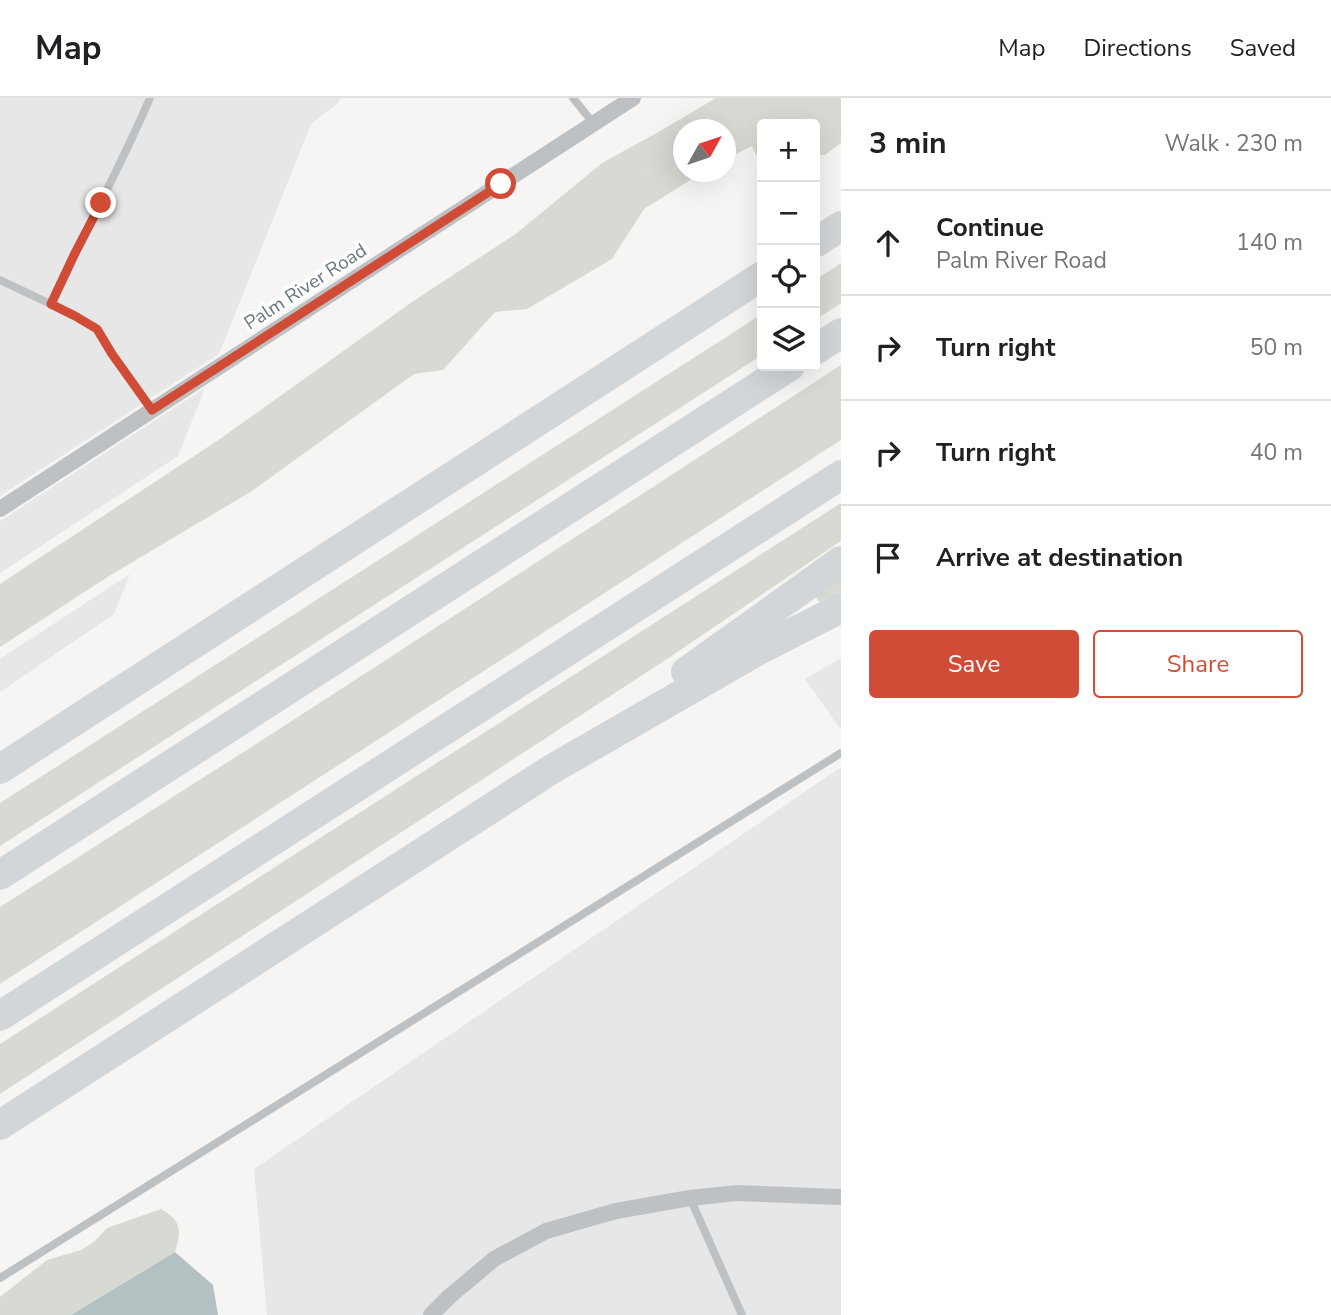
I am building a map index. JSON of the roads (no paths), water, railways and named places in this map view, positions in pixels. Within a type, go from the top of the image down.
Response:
[{"type":"highway","points":[[820,240],[841,226]]},
{"type":"highway","points":[[0,769],[757,279]]},
{"type":"highway","points":[[820,347],[841,333]]},
{"type":"highway","points":[[0,875],[782,371]]},
{"type":"highway","points":[[0,1016],[841,475]]},
{"type":"highway","points":[[552,769],[841,561]]},
{"type":"highway","points":[[0,1125],[552,769],[757,651],[841,608]]},
{"type":"street","name":"Palm River Road","points":[[0,509],[634,98]]},
{"type":"street","points":[[431,1315],[494,1259],[546,1231],[616,1211],[690,1198],[737,1193],[841,1195]]},
{"type":"lane","points":[[51,304],[127,151],[150,98]]},
{"type":"lane","points":[[573,98],[594,124]]},
{"type":"lane","points":[[0,280],[97,329],[152,410]]},
{"type":"lane","points":[[0,1279],[841,753]]},
{"type":"lane","points":[[690,1198],[742,1315]]}]
